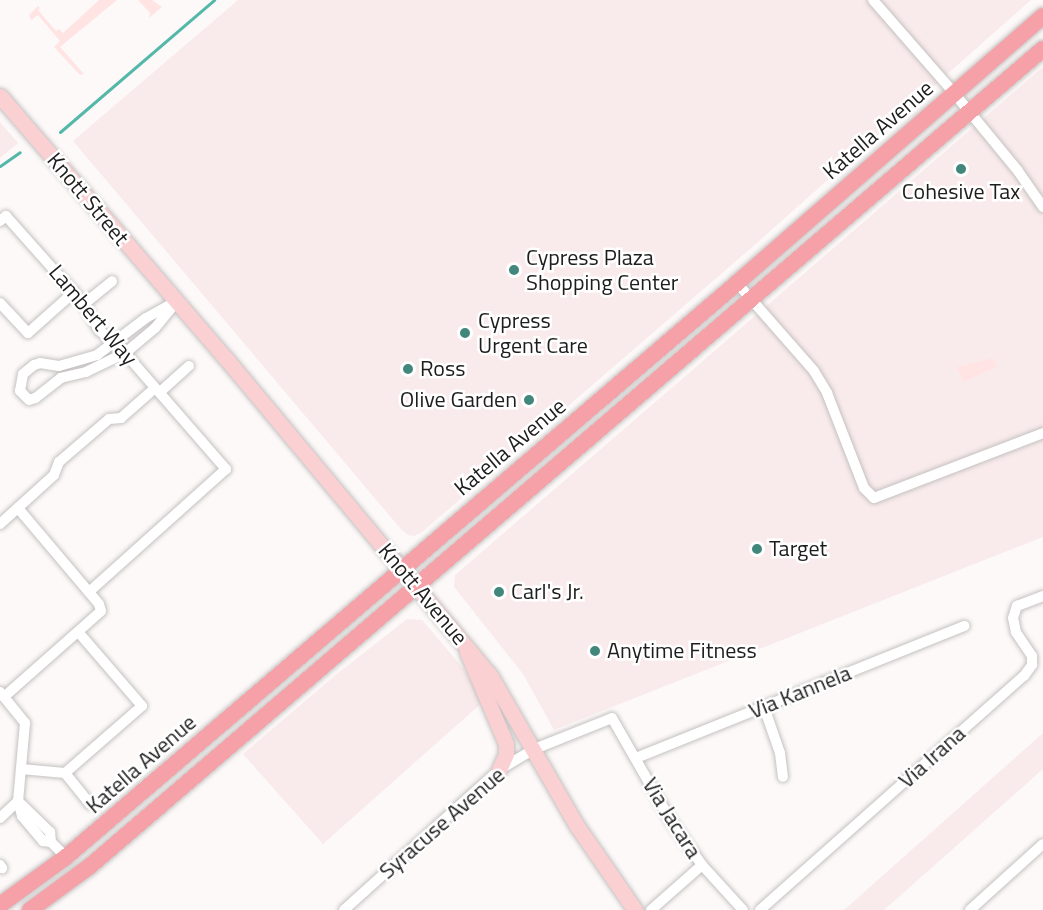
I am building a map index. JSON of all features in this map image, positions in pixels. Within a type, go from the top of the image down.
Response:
[{"type":"main road","name":"Katella Avenue","points":[[0,905],[66,857],[737,283],[1043,16]]},
{"type":"main road","name":"Katella Avenue","points":[[30,910],[80,874],[1043,49]]},
{"type":"main road","name":"Knott Street","points":[[0,96],[177,301]]},
{"type":"main road","name":"Knott Avenue","points":[[177,301],[490,675],[577,826],[635,910]]},
{"type":"main road","points":[[463,640],[478,681],[506,744],[506,754],[499,770]]},
{"type":"main road","points":[[177,790],[173,780],[215,743],[227,719]]},
{"type":"street","points":[[873,0],[954,93],[1043,207]]},
{"type":"street","name":"Lambert Way","points":[[3,218],[74,292],[99,330],[125,353],[226,469],[88,592]]},
{"type":"street","points":[[84,304],[112,281]]},
{"type":"street","points":[[737,283],[811,368],[827,393],[864,488],[874,498],[1043,433]]},
{"type":"street","points":[[0,303],[28,333],[74,292]]},
{"type":"street","points":[[177,301],[155,328],[125,353],[86,372],[61,378],[30,400],[20,391],[24,374],[34,364],[59,366],[97,355],[114,345],[146,318],[177,301]]},
{"type":"street","points":[[59,366],[61,378]]},
{"type":"street","points":[[0,524],[54,475],[59,462],[109,418],[121,418],[189,366]]},
{"type":"street","points":[[18,508],[101,611],[79,633],[2,694],[25,723],[18,801],[22,816],[43,841],[51,842],[66,857]]},
{"type":"street","name":"Via Irana","points":[[760,910],[1024,676],[1032,665],[1032,656],[1016,632],[1013,618],[1017,606],[1043,596]]},
{"type":"street","name":"Via Kannela","points":[[636,758],[964,626]]},
{"type":"street","points":[[65,773],[142,706],[79,633]]},
{"type":"street","points":[[764,707],[780,753],[783,777]]},
{"type":"street","name":"Syracuse Avenue","points":[[344,910],[499,770],[532,750],[612,718]]},
{"type":"street","name":"Via Jacara","points":[[612,718],[671,821],[702,865],[743,910]]},
{"type":"street","points":[[21,769],[65,773],[90,804]]},
{"type":"street","points":[[0,818],[18,801]]},
{"type":"street","points":[[970,910],[1043,844]]},
{"type":"street","points":[[651,910],[702,865]]},
{"type":"shaded area","points":[[99,0],[117,0],[60,47],[84,74],[80,75],[54,47],[60,41],[38,15],[31,20],[29,15],[38,6],[40,8],[38,10],[56,31],[59,29],[63,33]]},
{"type":"shaded area","points":[[138,0],[152,0],[162,7],[149,18],[150,13]]},
{"type":"shaded area","points":[[238,0],[1031,0],[750,249],[421,533],[414,536],[408,535],[400,528],[73,141]]},
{"type":"shaded area","points":[[1043,67],[1043,537],[554,730],[523,674],[454,587],[455,575]]},
{"type":"shaded area","points":[[0,122],[18,143],[0,158]]},
{"type":"shaded area","points":[[993,358],[997,367],[963,382],[957,367]]},
{"type":"shaded area","points":[[407,619],[422,620],[464,669],[483,702],[323,844],[243,754],[338,673]]},
{"type":"shaded area","points":[[1043,733],[1043,769],[884,910],[844,910]]},
{"type":"waterway","points":[[60,132],[214,0]]},
{"type":"waterway","points":[[0,166],[20,152]]},
{"type":"place","name":"Cohesive Tax","points":[[961,169]]},
{"type":"place","name":"Cypress Plaza Shopping Center","points":[[514,270]]},
{"type":"place","name":"Cypress Urgent Care","points":[[465,333]]},
{"type":"place","name":"Ross","points":[[408,369]]},
{"type":"place","name":"Olive Garden","points":[[529,400]]},
{"type":"place","name":"Target","points":[[757,549]]},
{"type":"place","name":"Carl's Jr.","points":[[499,592]]},
{"type":"place","name":"Anytime Fitness","points":[[595,651]]}]
